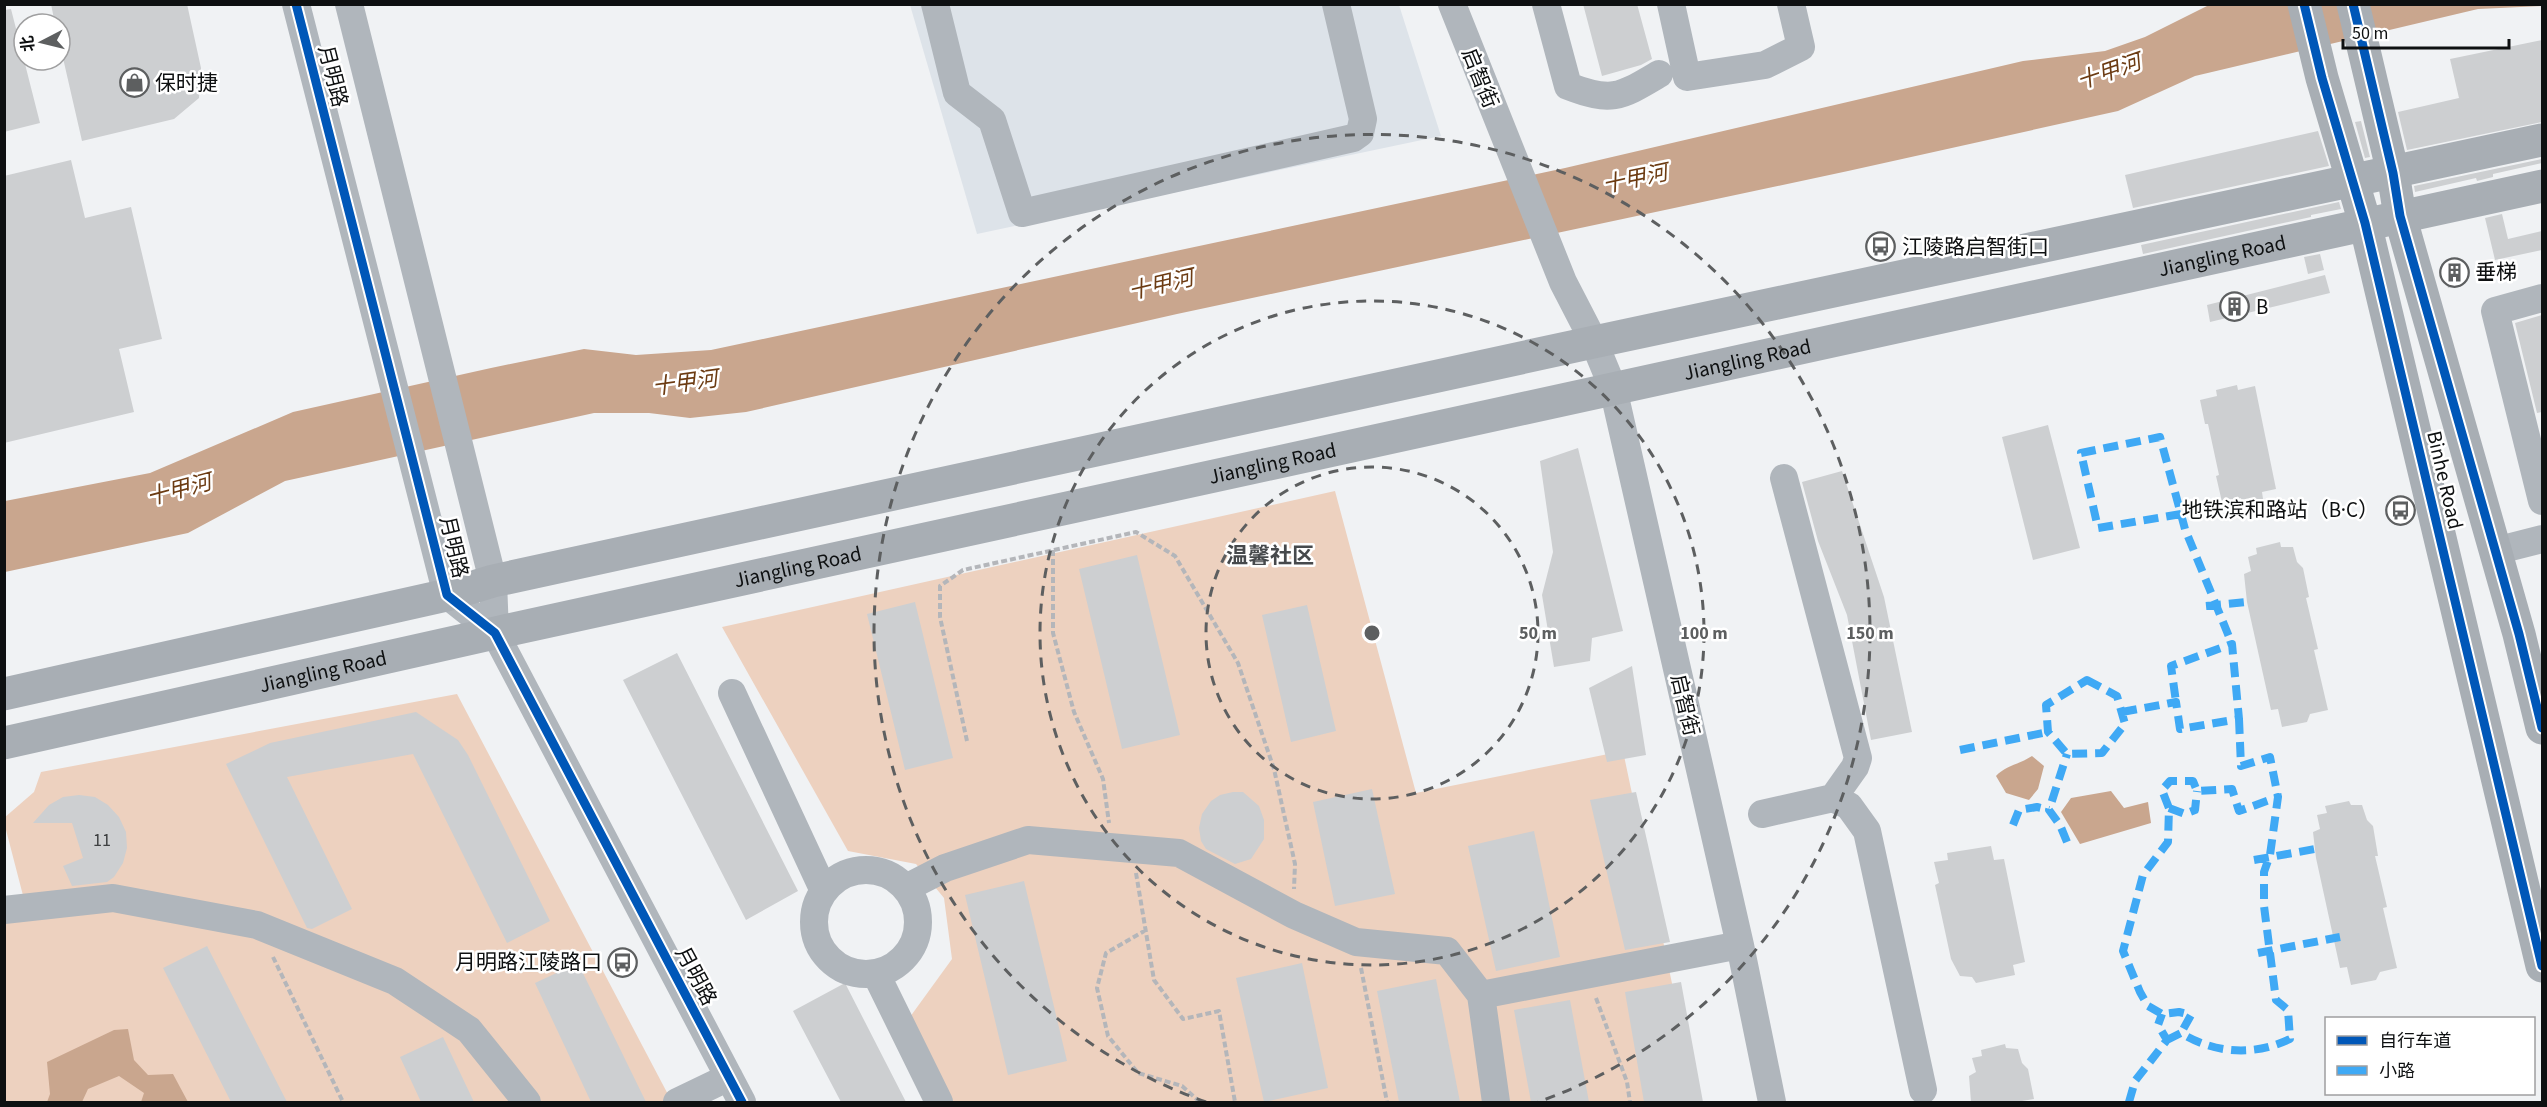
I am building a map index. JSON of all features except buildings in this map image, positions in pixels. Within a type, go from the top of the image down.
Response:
[{"type":"main road","name":"Binhe Road","points":[[2304,4],[2322,78],[2365,223],[2542,966]]},
{"type":"main road","name":"Binhe Road","points":[[2353,4],[2393,173],[2400,216],[2519,634],[2542,728]]},
{"type":"main road","points":[[4,694],[447,595],[493,581],[1594,342],[2542,140]]},
{"type":"main road","name":"Jiangling Road","points":[[4,743],[495,633],[2542,186]]},
{"type":"street","name":"月明路","points":[[296,4],[447,595],[495,633],[742,1102]]},
{"type":"street","name":"月明路","points":[[349,4],[438,370],[466,470],[493,581],[495,633]]},
{"type":"street","points":[[935,4],[957,93],[992,120],[1022,213],[1353,138],[1360,133],[1363,119],[1336,4]]},
{"type":"street","name":"启智街","points":[[1452,4],[1563,282],[1594,342],[1613,388],[1740,945],[1772,1102]]},
{"type":"street","points":[[1546,4],[1568,86],[1592,95],[1614,97],[1659,74]]},
{"type":"street","points":[[1671,4],[1687,77],[1765,65],[1801,47],[1791,4]]},
{"type":"street","points":[[2542,298],[2495,311],[2542,501]]},
{"type":"street","points":[[1785,478],[1858,758],[1855,767],[1833,798]]},
{"type":"street","points":[[2495,551],[2542,539]]},
{"type":"street","points":[[732,693],[824,891]]},
{"type":"street","points":[[1762,814],[1833,798],[1849,806],[1867,831],[1923,1090]]},
{"type":"street","points":[[906,888],[945,868],[1028,840],[1179,853],[1294,915],[1356,942],[1447,951],[1481,995],[1496,1102]]},
{"type":"street","points":[[864,870],[880,872],[894,878],[906,888],[914,902],[918,917],[917,932],[912,947],[903,960],[890,969],[876,974],[858,974],[841,968],[827,957],[818,942],[814,925],[816,907],[824,891],[835,880],[849,873],[864,870]]},
{"type":"street","points":[[4,910],[113,898],[257,925],[395,981],[469,1030],[527,1102]]},
{"type":"street","points":[[1481,995],[1740,945]]},
{"type":"street","points":[[876,974],[939,1102]]},
{"type":"street","points":[[677,1102],[729,1077]]},
{"type":"path","points":[[967,741],[940,617],[940,586],[963,570],[1136,532],[1175,556],[1238,663],[1274,769],[1295,864],[1294,915]]},
{"type":"path","points":[[1053,550],[1053,633],[1074,712],[1103,779],[1146,930],[1154,980],[1183,1019],[1219,1011],[1235,1102]]},
{"type":"path","points":[[257,925],[343,1102]]},
{"type":"path","points":[[1146,930],[1106,953],[1097,988],[1108,1036],[1138,1073],[1182,1086],[1200,1102]]},
{"type":"path","points":[[1356,942],[1388,1102]]},
{"type":"path","points":[[1588,974],[1627,1082],[1630,1102]]},
{"type":"shaded area","points":[[910,5],[1399,5],[1441,136],[977,234]]},
{"type":"shaded area","points":[[1335,491],[1416,793],[1623,751],[1697,1102],[939,1102],[902,1028],[952,959],[944,898],[916,864],[848,851],[722,627]]},
{"type":"shaded area","points":[[457,694],[672,1102],[5,1102],[5,910],[26,907],[4,818],[34,792],[41,772]]},
{"type":"water","name":"十甲河","points":[[2209,5],[2542,6],[2478,9],[2195,76],[2118,111],[1177,314],[746,412],[690,418],[649,413],[594,413],[285,481],[188,533],[5,572],[5,501],[150,473],[293,412],[584,349],[636,355],[711,350],[1565,168],[2023,61],[2105,51],[2145,37]]},
{"type":"water","points":[[2032,756],[2044,766],[2038,789],[2029,800],[2006,793],[1996,776]]},
{"type":"water","points":[[2111,791],[2124,808],[2148,802],[2151,823],[2080,844],[2061,812],[2071,798]]},
{"type":"water","points":[[128,1029],[134,1060],[148,1075],[173,1074],[188,1102],[141,1102],[144,1093],[119,1076],[88,1089],[82,1102],[47,1102],[50,1094],[47,1062],[114,1030]]},
{"type":"marked path","points":[[2181,514],[2098,528],[2081,453],[2160,437],[2185,529],[2232,644]]},
{"type":"marked path","points":[[2206,606],[2247,602]]},
{"type":"marked path","points":[[2122,712],[2176,702],[2180,729],[2239,719],[2232,644],[2171,666],[2176,702]]},
{"type":"marked path","points":[[2087,680],[2117,696],[2125,724],[2102,753],[2067,754],[2048,732],[2046,705],[2087,680]]},
{"type":"marked path","points":[[2239,719],[2241,766],[2270,757],[2278,797]]},
{"type":"marked path","points":[[1960,750],[2048,732]]},
{"type":"marked path","points":[[2067,754],[2049,810],[2060,825],[2067,842]]},
{"type":"marked path","points":[[2167,1040],[2181,1033],[2221,1049],[2249,1050],[2290,1039],[2288,1010],[2276,1000],[2264,906],[2264,872],[2270,855],[2278,797],[2239,811],[2232,789],[2197,791],[2193,781],[2170,781],[2162,790],[2169,808],[2168,842],[2143,875],[2123,951],[2148,1006],[2162,1014],[2179,1012],[2191,1015],[2181,1033]]},
{"type":"marked path","points":[[2169,808],[2185,814],[2195,810],[2197,791]]},
{"type":"marked path","points":[[2013,825],[2019,810],[2037,807],[2049,810]]},
{"type":"marked path","points":[[2254,860],[2315,849]]},
{"type":"marked path","points":[[2258,953],[2340,937]]},
{"type":"marked path","points":[[2129,1102],[2135,1081],[2167,1040],[2158,1025],[2162,1014]]},
{"type":"cycle path","points":[[296,4],[447,595],[495,633],[742,1102]]},
{"type":"cycle path","points":[[2304,4],[2322,78],[2365,223],[2542,966]]},
{"type":"cycle path","points":[[2353,4],[2393,173],[2400,216],[2519,634],[2542,728]]},
{"type":"place","name":"保时捷","points":[[134,83]]},
{"type":"place","name":"江陵路启智街口","points":[[1881,247]]},
{"type":"place","name":"垂梯","points":[[2454,272]]},
{"type":"place","name":"B","points":[[2235,307]]},
{"type":"place","name":"地铁滨和路站（B·C）","points":[[2400,510]]},
{"type":"place","name":"月明路江陵路口","points":[[623,962]]},
{"type":"district","name":"温馨社区","points":[[1270,556]]}]
